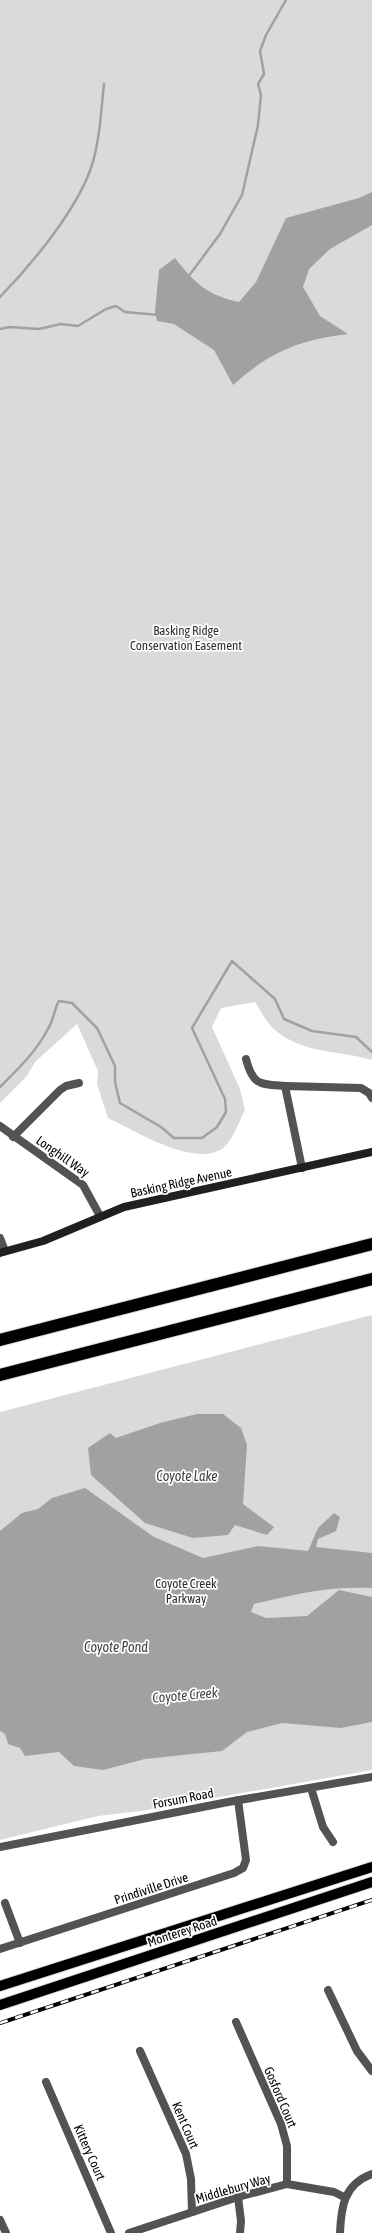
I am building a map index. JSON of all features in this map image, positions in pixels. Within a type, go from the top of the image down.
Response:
[{"type":"highway","points":[[0,1340],[372,1244]]},
{"type":"highway","points":[[0,1375],[372,1279]]},
{"type":"main road","name":"Monterey Road","points":[[0,1986],[372,1867]]},
{"type":"main road","name":"Monterey Road","points":[[0,2005],[372,1882]]},
{"type":"street","points":[[246,1059],[250,1074],[255,1080],[263,1084],[361,1088],[369,1093],[372,1098]]},
{"type":"street","points":[[14,1137],[60,1090],[66,1086],[78,1083]]},
{"type":"street","points":[[285,1086],[302,1168]]},
{"type":"street","name":"Longhill Way","points":[[0,1126],[84,1185],[100,1216]]},
{"type":"street","name":"Basking Ridge Avenue","points":[[2,1252],[43,1241],[124,1207],[372,1152]]},
{"type":"street","points":[[0,1238],[2,1252]]},
{"type":"street","name":"Forsum Road","points":[[0,1847],[238,1800],[372,1777]]},
{"type":"street","points":[[311,1788],[323,1827],[332,1842]]},
{"type":"street","name":"Prindiville Drive","points":[[0,1949],[234,1873],[243,1868],[246,1860],[238,1800]]},
{"type":"street","points":[[6,1903],[20,1943]]},
{"type":"street","points":[[328,1990],[357,2051],[372,2071]]},
{"type":"street","name":"Gosford Court","points":[[236,2022],[281,2124],[287,2146],[287,2184]]},
{"type":"street","name":"Kent Court","points":[[140,2051],[186,2154],[192,2179],[192,2212]]},
{"type":"street","name":"Kittery Court","points":[[46,2082],[111,2233]]},
{"type":"street","points":[[340,2233],[344,2197],[355,2185],[372,2174]]},
{"type":"street","name":"Middlebury Way","points":[[129,2233],[238,2197],[287,2184],[334,2192],[344,2197]]},
{"type":"street","points":[[238,2197],[241,2221],[240,2233]]},
{"type":"street","points":[[0,2220],[6,2233]]},
{"type":"green space","name":"Basking Ridge Conservation Easement","points":[[0,0],[372,0],[372,1060],[309,1047],[286,1038],[269,1024],[255,1002],[221,1008],[212,1027],[240,1089],[245,1110],[233,1136],[226,1145],[222,1149],[210,1153],[195,1154],[180,1151],[148,1138],[108,1118],[97,1084],[98,1071],[77,1024],[35,1062],[27,1076],[0,1103]]},
{"type":"green space","name":"Coyote Creek Parkway","points":[[372,1315],[372,1770],[141,1811],[98,1816],[0,1840],[0,1412]]},
{"type":"water","points":[[372,192],[372,225],[330,249],[309,269],[303,287],[320,316],[348,334],[314,340],[286,349],[260,364],[233,385],[214,350],[174,324],[157,321],[155,312],[159,270],[175,258],[189,275],[203,287],[219,296],[239,302],[256,282],[286,218],[359,198]]},
{"type":"water","name":"Coyote Lake","points":[[197,1414],[223,1414],[241,1428],[247,1445],[243,1504],[274,1527],[267,1535],[235,1525],[228,1535],[193,1538],[145,1523],[91,1475],[88,1448],[110,1433],[116,1438],[160,1423]]},
{"type":"water","name":"Coyote Pond","points":[[85,1488],[154,1537],[203,1558],[258,1546],[308,1551],[318,1528],[334,1513],[340,1517],[336,1531],[318,1539],[316,1547],[372,1553],[372,1588],[341,1588],[298,1594],[254,1604],[251,1612],[266,1618],[307,1616],[339,1590],[372,1597],[372,1722],[341,1728],[282,1723],[247,1732],[222,1751],[145,1759],[103,1770],[74,1766],[59,1752],[25,1756],[20,1748],[8,1744],[5,1734],[0,1731],[0,1531],[22,1513],[38,1509],[52,1498]]},
{"type":"waterway","points":[[188,277],[220,234],[242,195],[258,125],[261,95],[258,84],[264,74],[260,51],[266,35],[286,0]]},
{"type":"waterway","points":[[0,297],[26,269],[52,236],[75,202],[84,185],[94,158],[100,126],[104,84]]},
{"type":"waterway","points":[[0,329],[9,327],[39,329],[61,324],[78,326],[106,309],[116,306],[125,312],[159,315]]},
{"type":"waterway","points":[[0,1087],[39,1044],[51,1024],[59,1001],[72,1003],[97,1028],[115,1066],[115,1082],[120,1103],[161,1127],[174,1138],[202,1138],[217,1127],[226,1112],[225,1099],[192,1028],[232,961],[275,999],[284,1019],[312,1031],[356,1037],[372,1052]]},
{"type":"railway","points":[[0,2023],[372,1900]]},
{"type":"water label","name":"Coyote Creek","points":[[185,1695]]}]
